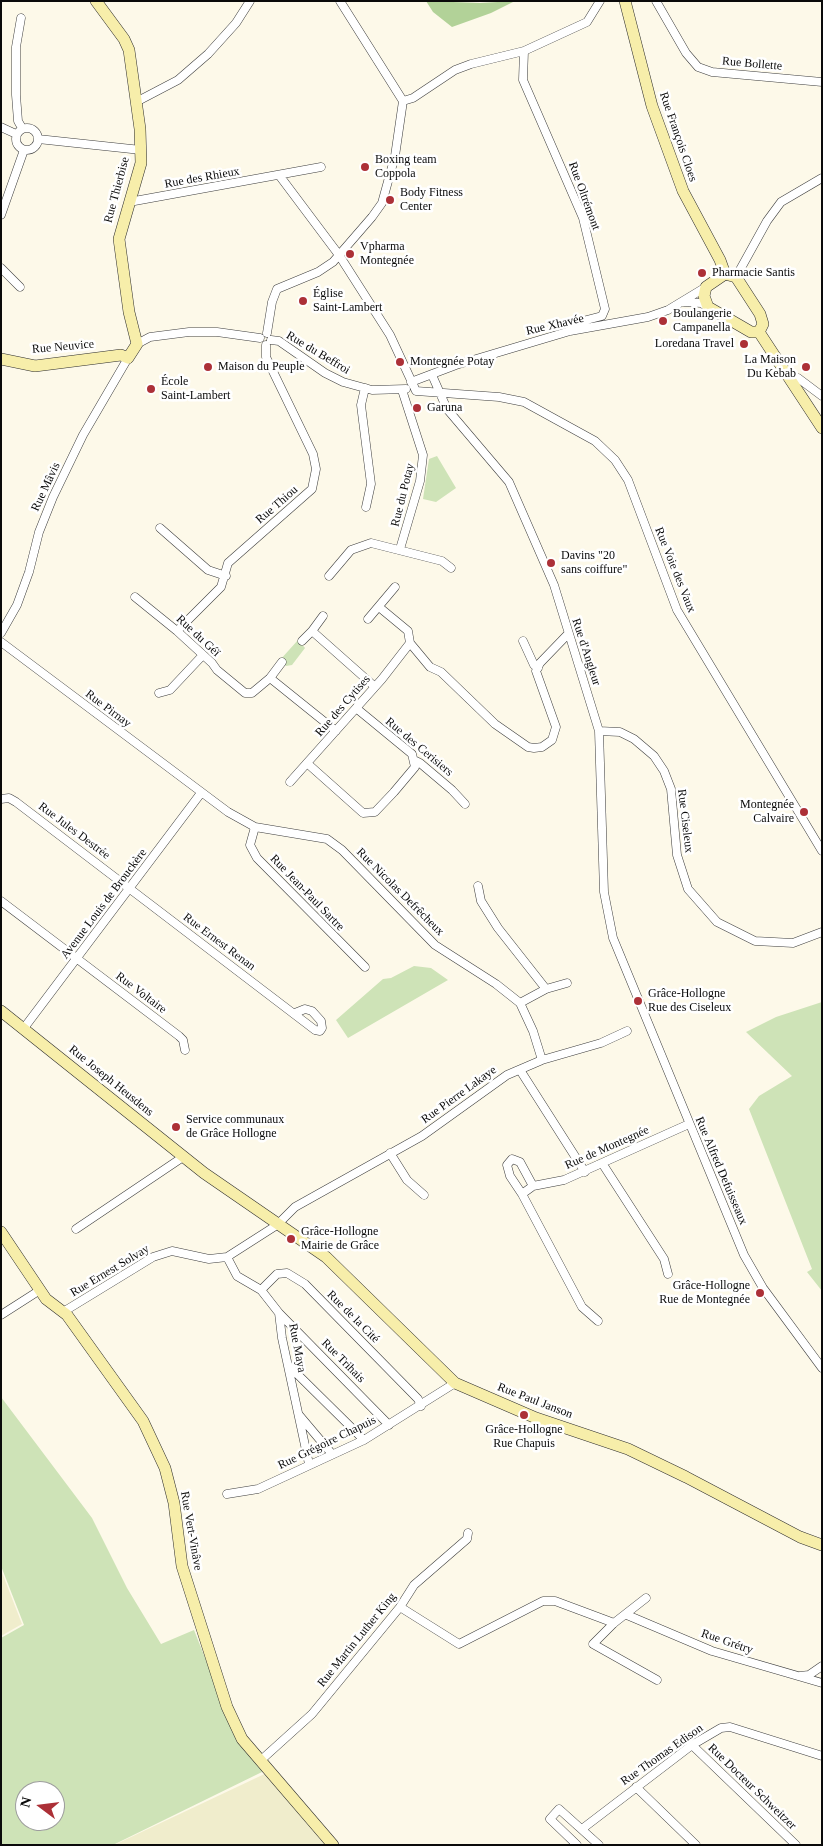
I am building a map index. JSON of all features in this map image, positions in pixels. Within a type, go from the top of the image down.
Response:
[{"type":"street","name":"Rue Thierbise","points":[[96,1],[124,39],[129,50],[136,102],[141,163],[119,239],[129,312],[137,344]]},
{"type":"street","points":[[136,102],[178,80],[208,54],[231,29],[250,1]]},
{"type":"street","points":[[128,358],[137,344],[150,336],[189,332],[217,332],[266,339],[272,302],[277,290],[318,272],[340,255],[382,203],[395,156],[403,101],[340,1]]},
{"type":"street","points":[[403,101],[413,98],[456,70],[471,64],[524,51],[587,22],[600,1]]},
{"type":"street","name":"Rue François Cloes","points":[[625,1],[652,106],[683,191],[720,260],[760,314],[763,324],[759,332]]},
{"type":"street","name":"Rue Bollette","points":[[656,1],[686,53],[698,67],[712,72],[822,82]]},
{"type":"street","points":[[1,128],[19,131],[30,128],[36,132],[38,139],[36,146],[31,150],[24,150],[18,146],[15,140],[19,131],[16,95],[16,47],[21,18]]},
{"type":"street","name":"Rue Oltrémont","points":[[524,51],[523,80],[583,218],[605,309],[602,316],[575,323],[570,331]]},
{"type":"street","points":[[38,139],[141,150]]},
{"type":"street","points":[[1,215],[4,196],[24,150]]},
{"type":"street","name":"Rue des Rhieux","points":[[129,202],[321,167]]},
{"type":"street","points":[[279,175],[340,255],[390,335],[413,387]]},
{"type":"street","points":[[708,307],[704,296],[706,287],[742,267],[767,221],[781,202],[822,178]]},
{"type":"street","points":[[1,268],[20,287]]},
{"type":"street","name":"Rue Xhavée","points":[[432,375],[456,364],[570,331],[648,317],[684,302],[706,287]]},
{"type":"street","points":[[684,302],[701,304],[751,332],[759,332],[822,428]]},
{"type":"street","name":"Rue du Beffroi","points":[[266,339],[279,341],[325,373],[343,382],[364,388],[402,390],[413,387],[432,375]]},
{"type":"street","name":"Rue Thiou","points":[[177,631],[221,587],[226,576],[228,563],[312,489],[316,470],[313,454],[266,357],[266,339]]},
{"type":"street","name":"Rue Neuvice","points":[[1,359],[35,366],[121,355],[128,358]]},
{"type":"street","name":"Rue Mâvis","points":[[1,633],[17,605],[29,572],[38,532],[53,497],[83,435],[128,358]]},
{"type":"street","points":[[787,373],[798,378],[822,396]]},
{"type":"street","name":"Rue d'Angleur","points":[[432,375],[439,392],[455,420],[509,482],[554,585],[598,731],[604,892],[613,938],[626,968]]},
{"type":"street","name":"Rue du Beffroi","points":[[413,387],[439,392]]},
{"type":"street","points":[[364,388],[361,405],[371,484],[366,507]]},
{"type":"street","name":"Rue du Potay","points":[[400,549],[420,481],[423,455],[402,390]]},
{"type":"street","name":"Rue Voie des Vaux","points":[[439,392],[499,397],[524,402],[588,436],[615,460],[628,480],[677,610],[822,851]]},
{"type":"street","points":[[160,528],[208,570],[226,576]]},
{"type":"street","points":[[329,576],[357,546],[371,543],[442,561],[451,568]]},
{"type":"street","points":[[368,619],[395,587]]},
{"type":"street","name":"Rue du Géï","points":[[135,598],[177,631],[238,689],[245,693],[252,693],[270,678]]},
{"type":"street","points":[[379,607],[408,631],[410,643],[430,667],[441,672],[495,724],[528,747],[542,747],[552,740],[556,727],[536,671],[568,634]]},
{"type":"street","points":[[302,641],[323,616]]},
{"type":"street","points":[[312,631],[374,686]]},
{"type":"street","points":[[522,641],[534,665],[538,668]]},
{"type":"street","name":"Rue Pirnay","points":[[1,642],[201,793]]},
{"type":"street","name":"Rue des Cytises","points":[[290,782],[396,663],[410,643]]},
{"type":"street","points":[[159,693],[170,690],[202,656]]},
{"type":"street","points":[[282,662],[270,678],[336,732]]},
{"type":"street","name":"Rue des Cerisiers","points":[[356,708],[412,754],[414,760],[452,790],[465,804]]},
{"type":"street","name":"Rue Ciseleux","points":[[598,731],[620,732],[634,738],[654,756],[664,771],[671,789],[677,856],[688,889],[717,922],[755,941],[793,944],[822,932]]},
{"type":"street","points":[[308,764],[363,813],[367,814],[375,812],[394,792],[415,767],[414,760]]},
{"type":"street","name":"Rue Nicolas Defrêcheux","points":[[201,793],[228,812],[255,827],[327,839],[342,850],[435,945],[520,1003]]},
{"type":"street","name":"Avenue Louis de Brouckère","points":[[24,1028],[201,793]]},
{"type":"street","name":"Rue Jules Destrée","points":[[1,799],[9,798],[16,802],[130,888]]},
{"type":"street","name":"Rue Jean-Paul Sartre","points":[[255,827],[250,845],[257,858],[365,967]]},
{"type":"street","points":[[478,886],[481,901],[498,928],[546,989]]},
{"type":"street","name":"Rue Ernest Renan","points":[[130,888],[295,1013]]},
{"type":"street","name":"Rue Voltaire","points":[[1,901],[179,1036],[183,1040],[184,1050]]},
{"type":"street","name":"Rue Alfred Defuisseaux","points":[[626,968],[744,1255],[763,1288],[822,1368]]},
{"type":"street","points":[[542,1060],[533,1031],[520,1003],[546,989],[567,984]]},
{"type":"street","name":"Rue Joseph Heusdens","points":[[1,1011],[183,1157],[277,1225]]},
{"type":"street","name":"Rue Pierre Lakaye","points":[[227,1257],[277,1225],[295,1207],[422,1136],[507,1075],[542,1060],[601,1044],[628,1031]]},
{"type":"street","points":[[520,1070],[585,1172]]},
{"type":"street","name":"Rue de Montegnée","points":[[522,1194],[533,1186],[564,1180],[585,1172],[689,1124]]},
{"type":"street","points":[[390,1154],[407,1180],[424,1195]]},
{"type":"street","points":[[76,1229],[183,1157]]},
{"type":"street","points":[[533,1186],[520,1162],[512,1159],[506,1165],[510,1176],[522,1194],[582,1307],[598,1321]]},
{"type":"street","points":[[602,1163],[664,1259],[668,1274]]},
{"type":"street","name":"Rue Paul Janson","points":[[277,1225],[326,1257],[456,1383],[536,1418],[628,1450],[686,1477],[800,1537],[822,1545]]},
{"type":"street","name":"Rue Vert-Vinâve","points":[[1,1232],[46,1299],[63,1312],[143,1421],[165,1468],[174,1503],[182,1566],[195,1612],[227,1707],[242,1739],[333,1845]]},
{"type":"street","name":"Rue Ernest Solvay","points":[[63,1312],[153,1256],[172,1251],[209,1259],[227,1257]]},
{"type":"street","name":"Rue Maya","points":[[227,1257],[237,1276],[261,1290],[279,1313],[309,1464]]},
{"type":"street","name":"Rue de la Cité","points":[[261,1290],[277,1274],[286,1273],[305,1284],[418,1399],[421,1406]]},
{"type":"street","points":[[1,1315],[40,1290]]},
{"type":"street","name":"Rue Trihais","points":[[279,1313],[389,1425]]},
{"type":"street","points":[[288,1365],[364,1440]]},
{"type":"street","name":"Rue Grégoire Chapuis","points":[[227,1494],[258,1490],[309,1464],[364,1440],[456,1383]]},
{"type":"street","points":[[298,1414],[332,1454]]},
{"type":"street","name":"Rue Martin Luther King","points":[[260,1761],[312,1714],[400,1607],[414,1585],[467,1539],[468,1533]]},
{"type":"street","points":[[646,1598],[627,1615],[614,1623],[593,1644],[657,1680]]},
{"type":"street","points":[[400,1607],[459,1644],[543,1601],[554,1600],[614,1623]]},
{"type":"street","name":"Rue Grétry","points":[[627,1615],[712,1651],[822,1683]]},
{"type":"street","points":[[798,1676],[809,1675],[820,1667]]},
{"type":"street","points":[[820,1667],[816,1676],[822,1683]]},
{"type":"street","name":"Rue Thomas Edison","points":[[582,1829],[692,1745],[721,1728],[730,1728],[822,1756]]},
{"type":"street","name":"Rue Docteur Schweitzer","points":[[692,1745],[796,1845]]},
{"type":"street","points":[[636,1786],[696,1845]]},
{"type":"street","points":[[577,1845],[550,1819],[559,1808],[599,1845]]},
{"type":"street","points":[[586,1845],[592,1838]]},
{"type":"shaded area","points":[[1,1570],[22,1624],[1,1636]]},
{"type":"shaded area","points":[[273,1770],[335,1845],[114,1845]]},
{"type":"green space","points":[[426,1],[480,3],[515,1],[491,13],[452,27],[433,12]]},
{"type":"green space","points":[[437,456],[456,488],[436,502],[423,499],[429,459]]},
{"type":"green space","points":[[298,640],[305,648],[292,665],[286,666],[280,660]]},
{"type":"green space","points":[[414,966],[431,968],[448,980],[348,1038],[336,1020],[383,979],[391,978]]},
{"type":"green space","points":[[822,1002],[822,1291],[807,1272],[812,1269],[749,1109],[759,1096],[792,1076],[746,1032],[776,1017]]},
{"type":"green space","points":[[1,1397],[92,1518],[127,1588],[161,1644],[194,1630],[225,1708],[259,1762],[262,1772],[113,1845],[1,1845],[1,1638],[24,1625],[1,1566]]},
{"type":"place","name":"Boxing team Coppola","points":[[365,167]]},
{"type":"place","name":"Body Fitness Center","points":[[390,200]]},
{"type":"place","name":"Vpharma Montegnée","points":[[350,254]]},
{"type":"place","name":"Pharmacie Santis","points":[[702,273]]},
{"type":"place","name":"Église Saint-Lambert","points":[[303,301]]},
{"type":"place","name":"Boulangerie Campanella","points":[[663,321]]},
{"type":"place","name":"Loredana Travel","points":[[744,344]]},
{"type":"place","name":"Montegnée Potay","points":[[400,362]]},
{"type":"place","name":"Maison du Peuple","points":[[208,367]]},
{"type":"place","name":"La Maison Du Kebab","points":[[806,367]]},
{"type":"place","name":"École Saint-Lambert","points":[[151,389]]},
{"type":"place","name":"Garuna","points":[[417,408]]},
{"type":"place","name":"Davins \"20 sans coiffure\"","points":[[551,563]]},
{"type":"place","name":"Montegnée Calvaire","points":[[804,812]]},
{"type":"place","name":"Grâce-Hollogne Rue des Ciseleux","points":[[638,1001]]},
{"type":"place","name":"Service communaux de Grâce Hollogne","points":[[176,1127]]},
{"type":"place","name":"Grâce-Hollogne Mairie de Grâce","points":[[291,1239]]},
{"type":"place","name":"Grâce-Hollogne Rue de Montegnée","points":[[760,1293]]},
{"type":"place","name":"Grâce-Hollogne Rue Chapuis","points":[[524,1415]]}]
